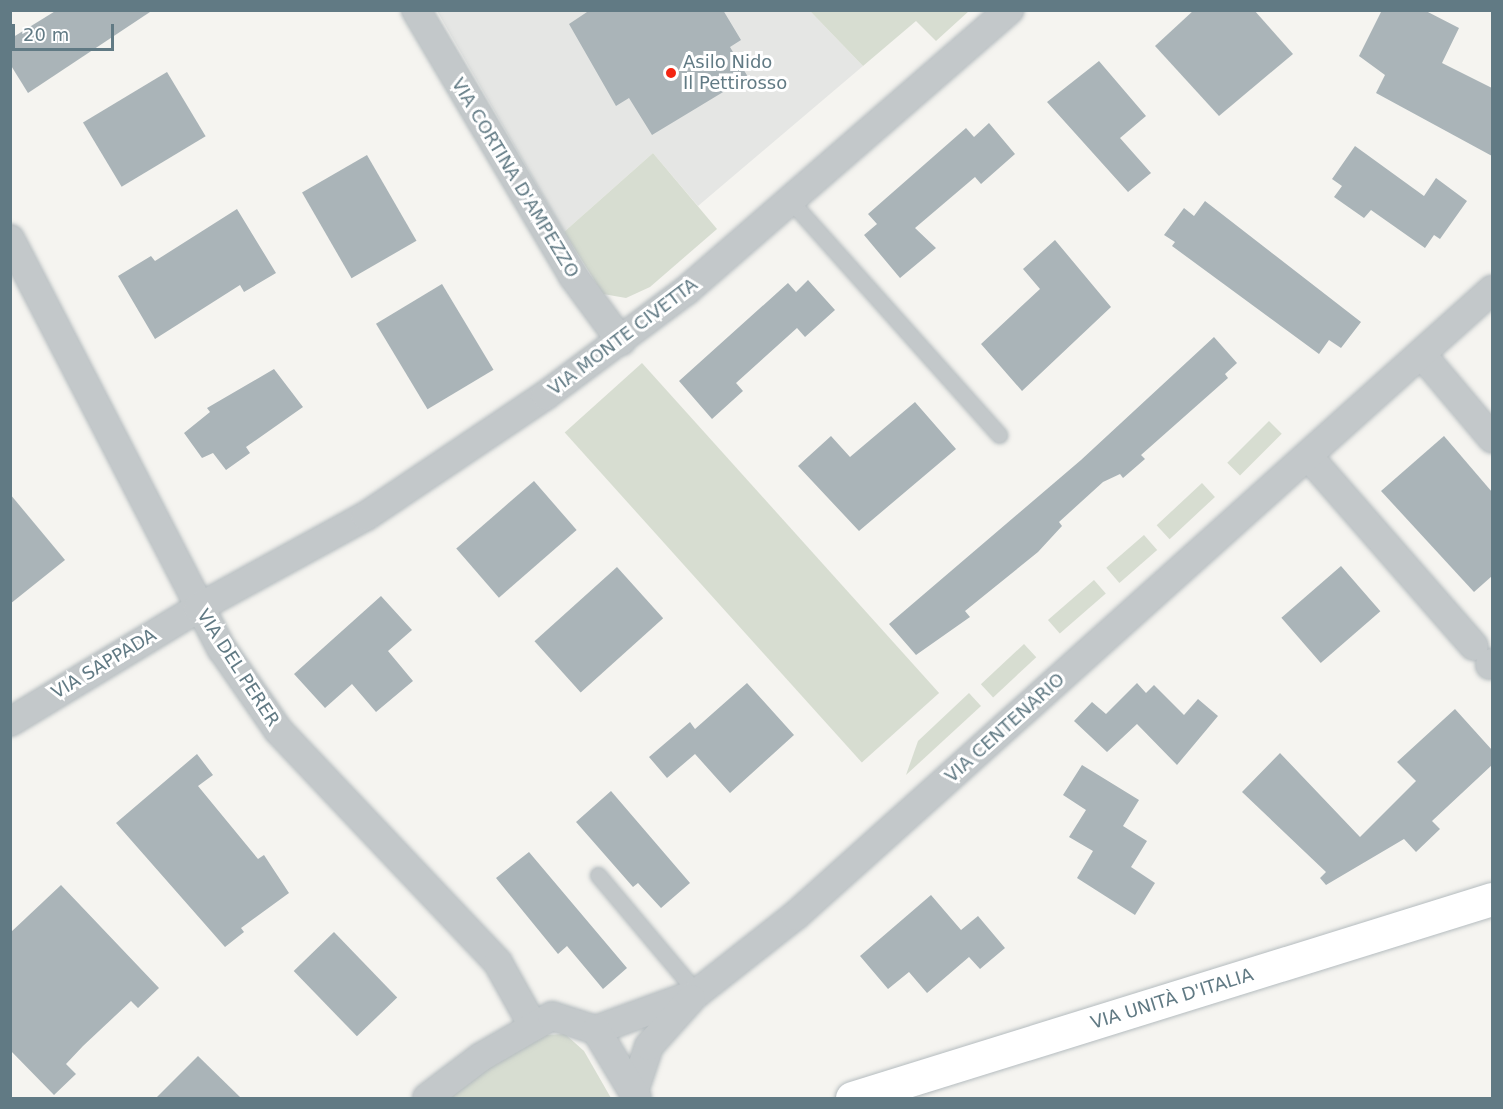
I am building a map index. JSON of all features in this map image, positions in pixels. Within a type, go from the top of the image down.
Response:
[{"type":"street","name":"VIA CORTINA D'AMPEZZO","points":[[416,10],[561,256],[621,341]]},
{"type":"street","name":"VIA MONTE CIVETTA","points":[[198,608],[366,516],[621,341],[1009,10]]},
{"type":"street","name":"VIA DEL PERER","points":[[10,239],[198,608],[278,729],[498,963],[542,1020]]},
{"type":"street","name":"VIA CENTENARIO","points":[[635,1095],[649,1046],[696,993],[795,916],[1492,290]]},
{"type":"street","points":[[1422,355],[1492,438]]},
{"type":"street","points":[[1308,456],[1486,658]]},
{"type":"street","name":"VIA SAPPADA","points":[[10,722],[198,608]]},
{"type":"street","name":"VIA UNITÀ D'ITALIA","points":[[852,1098],[1492,899]]},
{"type":"street","name":"VIA CENTENARIO","points":[[635,1095],[596,1030],[696,993]]},
{"type":"street","points":[[427,1098],[542,1020],[596,1030]]},
{"type":"lane","points":[[789,199],[999,435]]},
{"type":"lane","points":[[598,875],[696,993]]},
{"type":"shaded area","points":[[437,11],[810,11],[863,66],[698,206],[653,153],[564,232]]},
{"type":"shaded area","points":[[810,11],[969,11],[936,41],[916,21],[863,66]]},
{"type":"shaded area","points":[[653,153],[717,229],[650,287],[626,298],[603,294],[564,232]]},
{"type":"shaded area","points":[[642,363],[939,693],[862,763],[565,433]]},
{"type":"shaded area","points":[[1269,421],[1282,434],[1240,475],[1227,463]]},
{"type":"shaded area","points":[[1202,483],[1215,497],[1170,539],[1157,525]]},
{"type":"shaded area","points":[[1144,535],[1157,550],[1119,583],[1106,568]]},
{"type":"shaded area","points":[[1094,580],[1106,594],[1060,634],[1048,620]]},
{"type":"shaded area","points":[[1024,644],[1036,657],[993,697],[981,684]]},
{"type":"shaded area","points":[[969,693],[981,706],[906,775],[918,741]]},
{"type":"shaded area","points":[[565,1034],[584,1051],[611,1098],[440,1098],[544,1035]]},
{"type":"building","points":[[57,10],[153,10],[28,93],[10,64],[10,39]]},
{"type":"building","name":"Asilo Nido Il Pettirosso","points":[[590,10],[723,10],[741,40],[730,47],[748,77],[652,135],[629,98],[616,106],[569,24]]},
{"type":"building","points":[[1194,10],[1254,10],[1293,54],[1219,116],[1155,46]]},
{"type":"building","points":[[1382,10],[1424,10],[1459,28],[1442,63],[1492,88],[1492,156],[1376,93],[1385,75],[1359,56]]},
{"type":"building","points":[[1099,61],[1146,116],[1120,138],[1151,173],[1128,192],[1047,102]]},
{"type":"building","points":[[167,72],[206,136],[122,187],[83,122]]},
{"type":"building","points":[[989,123],[1015,154],[981,184],[975,177],[915,228],[936,248],[900,278],[864,235],[877,224],[868,214],[966,128],[974,137]]},
{"type":"building","points":[[1355,146],[1424,196],[1436,178],[1467,201],[1440,239],[1434,235],[1425,248],[1371,210],[1364,218],[1334,197],[1342,186],[1332,179]]},
{"type":"building","points":[[367,155],[416,241],[352,278],[302,192]]},
{"type":"building","points":[[1205,201],[1361,322],[1341,348],[1329,340],[1319,354],[1172,246],[1175,242],[1164,235],[1184,208],[1194,216]]},
{"type":"building","points":[[237,209],[276,273],[244,292],[240,285],[155,339],[118,276],[151,256],[155,261]]},
{"type":"building","points":[[1055,240],[1111,307],[1022,391],[981,344],[1040,289],[1023,269]]},
{"type":"building","points":[[808,280],[835,310],[805,337],[797,328],[736,383],[743,391],[712,419],[679,381],[788,283],[796,292]]},
{"type":"building","points":[[442,284],[494,370],[428,409],[376,324]]},
{"type":"building","points":[[1214,337],[1237,363],[1225,374],[1228,378],[1141,455],[1145,459],[1123,478],[1120,474],[1103,482],[1059,522],[1062,526],[1038,552],[965,611],[970,617],[916,655],[889,624],[1081,460]]},
{"type":"building","points":[[274,369],[303,407],[246,447],[250,453],[226,470],[213,453],[202,458],[184,433],[210,412],[207,408]]},
{"type":"building","points":[[915,402],[956,449],[859,531],[798,466],[831,436],[850,457]]},
{"type":"building","points":[[1444,436],[1492,492],[1492,576],[1474,592],[1381,491]]},
{"type":"building","points":[[534,481],[577,530],[499,598],[456,549]]},
{"type":"building","points":[[10,494],[65,560],[10,604]]},
{"type":"building","points":[[1341,566],[1380,611],[1321,663],[1281,618]]},
{"type":"building","points":[[617,567],[663,618],[581,693],[535,641]]},
{"type":"building","points":[[381,596],[412,630],[388,651],[413,681],[376,712],[352,684],[325,708],[294,674]]},
{"type":"building","points":[[747,683],[794,735],[730,793],[695,754],[667,778],[649,757],[690,722],[695,729]]},
{"type":"building","points":[[1137,683],[1146,693],[1154,685],[1184,715],[1198,699],[1218,716],[1177,765],[1137,724],[1107,752],[1074,721],[1092,702],[1106,714]]},
{"type":"building","points":[[1455,709],[1492,750],[1492,765],[1432,821],[1440,829],[1416,852],[1404,839],[1326,885],[1320,878],[1326,872],[1242,792],[1280,753],[1360,837],[1416,781],[1397,762]]},
{"type":"building","points":[[197,754],[213,775],[198,786],[258,859],[264,855],[289,893],[241,928],[244,932],[225,947],[116,823]]},
{"type":"building","points":[[1082,765],[1139,800],[1123,826],[1147,841],[1131,867],[1155,883],[1135,915],[1077,878],[1093,851],[1069,837],[1086,810],[1063,795]]},
{"type":"building","points":[[611,791],[690,883],[661,908],[638,883],[633,887],[576,822]]},
{"type":"building","points":[[529,852],[627,968],[603,989],[567,946],[558,954],[496,878]]},
{"type":"building","points":[[61,885],[159,988],[138,1008],[131,1001],[83,1046],[66,1064],[76,1074],[54,1095],[10,1050],[10,933]]},
{"type":"building","points":[[931,895],[961,930],[978,916],[1005,948],[980,969],[969,957],[927,993],[909,972],[888,989],[860,956]]},
{"type":"building","points":[[334,932],[397,997],[357,1036],[294,971]]},
{"type":"building","points":[[198,1056],[241,1098],[156,1098]]},
{"type":"place","name":"Asilo Nido Il Pettirosso","points":[[671,73]]}]
